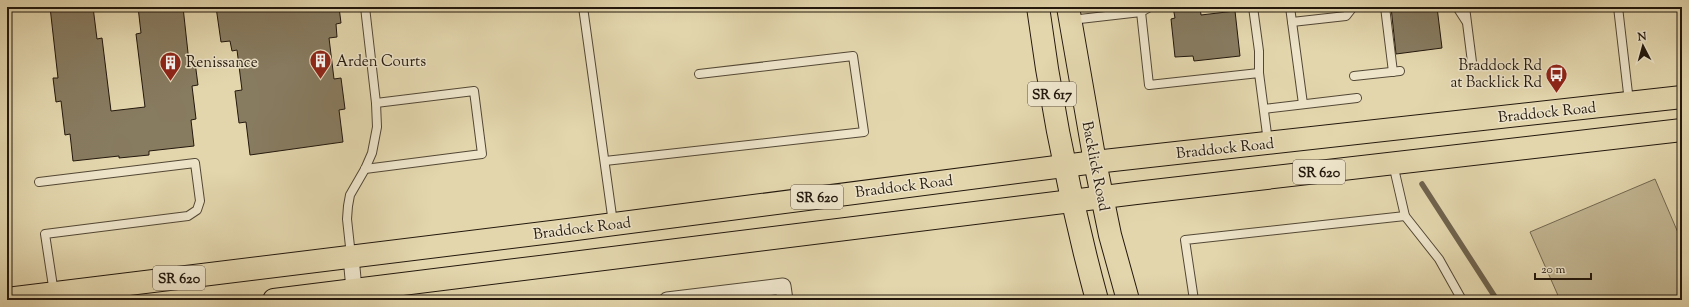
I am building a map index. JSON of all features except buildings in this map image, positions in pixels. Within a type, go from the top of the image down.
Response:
[{"type":"main road","name":"Backlick Road","points":[[1038,7],[1046,64],[1065,166],[1081,242],[1097,300]]},
{"type":"main road","name":"Backlick Road","points":[[1069,13],[1095,162],[1110,236],[1128,300]]},
{"type":"main road","name":"Braddock Road","points":[[7,299],[614,224],[1095,162],[1682,97]]},
{"type":"main road","points":[[1629,103],[1633,136]]},
{"type":"main road","name":"SR 620","points":[[274,300],[355,295],[1102,197],[1682,130]]},
{"type":"street","points":[[351,257],[355,295]]},
{"type":"street","points":[[667,300],[783,286],[785,300]]},
{"type":"lane","points":[[351,257],[347,219],[348,206],[355,185],[365,169],[375,138],[377,116],[365,7]]},
{"type":"lane","points":[[583,7],[614,224]]},
{"type":"lane","points":[[1069,13],[1141,12],[1150,7]]},
{"type":"lane","points":[[1253,7],[1268,143]]},
{"type":"lane","points":[[1290,7],[1304,104]]},
{"type":"lane","points":[[1292,22],[1346,16],[1353,7]]},
{"type":"lane","points":[[1354,76],[1396,71],[1385,7]]},
{"type":"lane","points":[[1457,7],[1468,24]]},
{"type":"lane","points":[[1465,7],[1472,62]]},
{"type":"lane","points":[[1618,7],[1629,103]]},
{"type":"lane","points":[[1141,12],[1149,85],[1259,72]]},
{"type":"lane","points":[[605,161],[864,132],[853,56],[699,74]]},
{"type":"lane","points":[[365,169],[482,154],[474,91],[376,103]]},
{"type":"lane","points":[[1264,109],[1357,98]]},
{"type":"lane","points":[[39,182],[195,163],[200,202],[197,210],[188,216],[45,234],[54,293]]},
{"type":"lane","points":[[1392,164],[1405,216],[1439,258],[1462,300]]},
{"type":"lane","points":[[1194,300],[1184,240],[1405,216]]},
{"type":"shaded area","points":[[1655,179],[1682,242],[1682,300],[1560,300],[1530,232]]},
{"type":"waterway","points":[[1422,184],[1497,300]]},
{"type":"place","name":"Arden Courts","points":[[320,80]]},
{"type":"place","name":"Renissance","points":[[170,82]]},
{"type":"place","name":"Braddock Rd at Backlick Rd","points":[[1557,94]]}]
